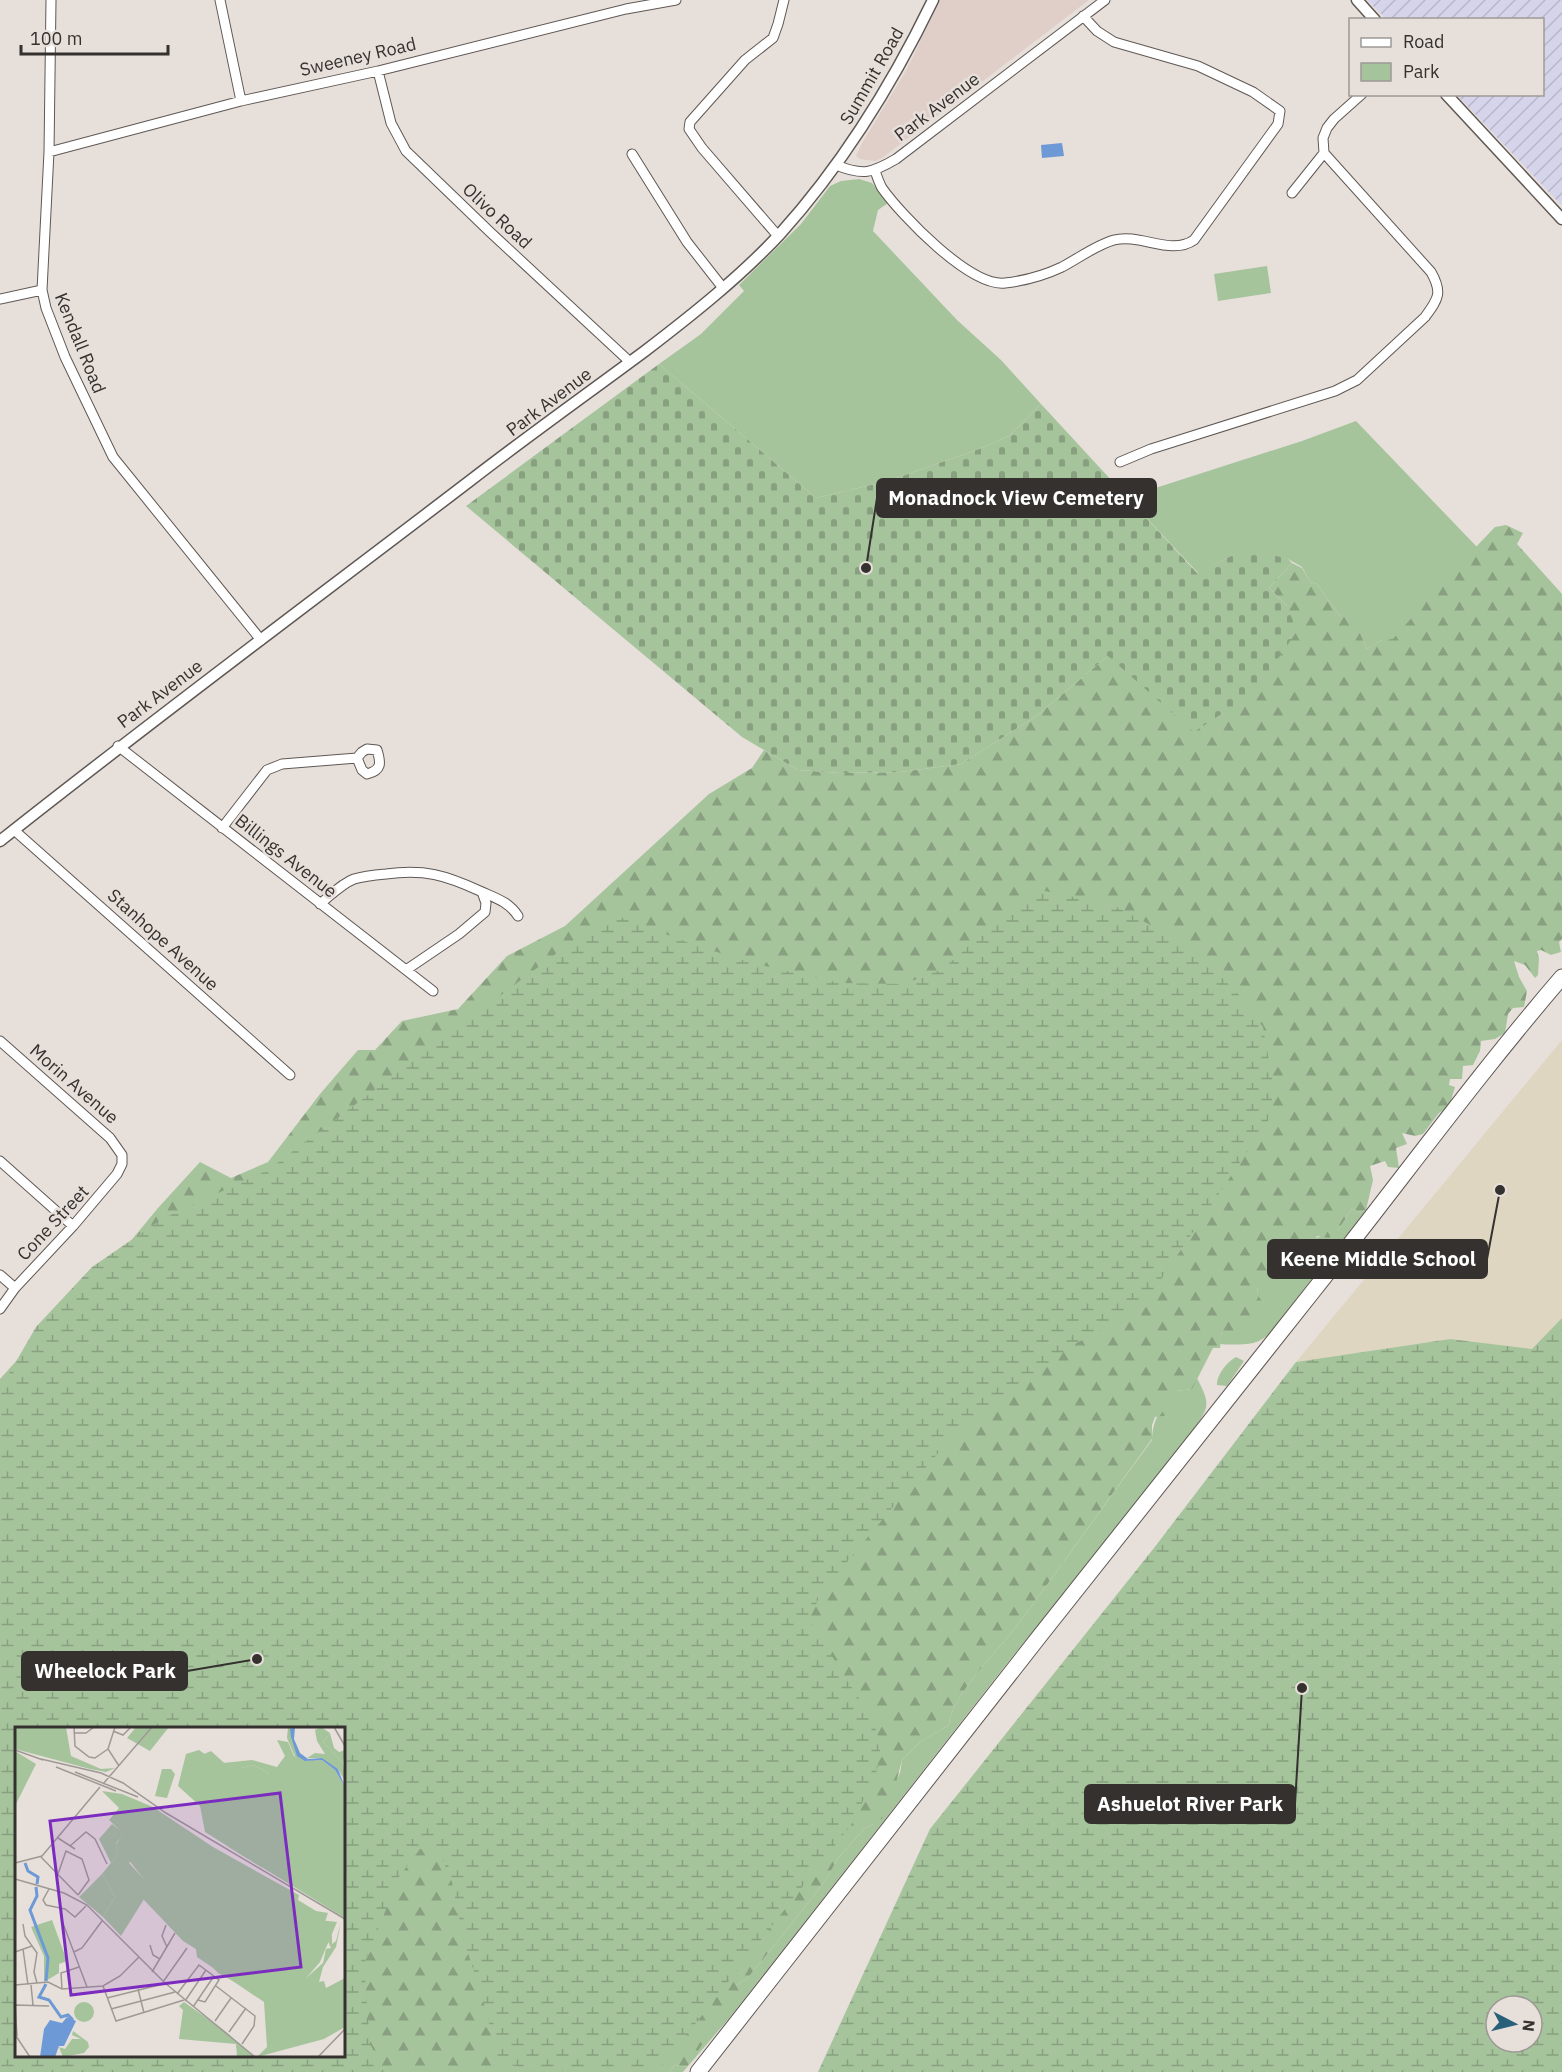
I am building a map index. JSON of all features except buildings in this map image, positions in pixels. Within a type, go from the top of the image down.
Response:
[{"type":"highway","points":[[698,2072],[967,1727],[1347,1249],[1509,1038],[1562,977]]},
{"type":"street","name":"Kendall Road","points":[[51,0],[49,152],[42,290],[46,308],[65,357],[113,457],[261,640]]},
{"type":"street","points":[[220,0],[242,101]]},
{"type":"street","name":"Sweeney Road","points":[[49,152],[242,101],[378,71],[626,9],[676,0]]},
{"type":"street","points":[[778,236],[702,148],[689,129],[690,122],[726,79],[745,60],[773,38],[784,0]]},
{"type":"street","name":"Summit Road","points":[[836,165],[888,86],[910,48],[933,0]]},
{"type":"street","name":"Park Avenue","points":[[875,171],[896,159],[1105,0]]},
{"type":"street","points":[[1357,0],[1374,18]]},
{"type":"street","points":[[836,165],[849,171],[863,173],[875,171],[881,186],[939,249],[986,281],[996,283],[1020,280],[1060,267],[1112,240],[1133,239],[1182,246],[1194,240],[1278,124],[1280,111],[1251,91],[1198,66],[1114,42],[1099,33],[1083,16]]},
{"type":"street","name":"Olivo Road","points":[[378,71],[391,123],[406,151],[630,362]]},
{"type":"street","points":[[1120,462],[1151,449],[1335,391],[1357,380],[1425,317],[1434,305],[1439,296],[1439,290],[1431,272],[1324,153],[1323,138],[1334,119],[1360,96]]},
{"type":"street","points":[[1448,96],[1562,219]]},
{"type":"street","points":[[1292,193],[1324,153]]},
{"type":"street","points":[[632,154],[682,234],[723,288]]},
{"type":"street","name":"Park Avenue","points":[[0,841],[118,746],[630,362],[723,288],[778,236],[836,165]]},
{"type":"street","points":[[0,299],[42,290]]},
{"type":"street","name":"Billings Avenue","points":[[118,746],[434,991]]},
{"type":"street","points":[[222,828],[267,770],[282,764],[357,758]]},
{"type":"street","name":"Stanhope Avenue","points":[[14,830],[290,1075]]},
{"type":"street","points":[[320,904],[340,887],[354,879],[401,872],[423,872],[461,882],[501,899],[518,915]]},
{"type":"street","points":[[406,969],[459,934],[485,912],[486,903],[482,892]]},
{"type":"street","name":"Morin Avenue","points":[[0,1041],[111,1138],[122,1155]]},
{"type":"street","name":"Cone Street","points":[[0,1309],[15,1288],[73,1226],[117,1174],[122,1164],[122,1155]]},
{"type":"street","points":[[0,1161],[73,1226]]},
{"type":"street","points":[[0,1275],[15,1288]]},
{"type":"shaded area","points":[[940,0],[1089,0],[882,158],[875,161],[860,159],[856,156],[861,145],[907,69]]},
{"type":"shaded area","points":[[1367,0],[1562,0],[1562,206],[1458,96],[1544,96],[1544,18],[1385,18]]},
{"type":"shaded area","points":[[1562,1040],[1562,1372],[1450,1339],[1296,1362]]},
{"type":"green space","points":[[859,179],[872,183],[888,203],[878,210],[873,231],[957,320],[1001,360],[1041,404],[1009,436],[979,449],[888,481],[816,498],[659,364],[701,334],[744,291],[739,285],[801,224],[830,186],[841,181]]},
{"type":"green space","points":[[1267,266],[1271,293],[1218,301],[1214,274]]},
{"type":"green space","points":[[659,364],[816,498],[888,481],[979,449],[1009,436],[1041,404],[1197,573],[1233,555],[1254,550],[1288,559],[1292,563],[1269,588],[1287,606],[1297,631],[1255,692],[1194,732],[1108,656],[1035,717],[961,764],[900,772],[841,773],[798,770],[742,737],[466,506]]},
{"type":"green space","points":[[1356,421],[1477,547],[1393,640],[1382,640],[1367,649],[1360,633],[1340,616],[1317,584],[1310,582],[1302,567],[1288,559],[1233,555],[1198,573],[1124,494],[1140,489],[1143,492],[1302,441]]},
{"type":"green space","points":[[1506,525],[1523,533],[1517,544],[1562,594],[1562,939],[1559,942],[1561,952],[1551,955],[1541,950],[1537,951],[1538,975],[1535,978],[1525,965],[1514,961],[1527,991],[1524,1007],[1513,1008],[1508,1014],[1505,1033],[1495,1039],[1481,1041],[1480,1051],[1473,1065],[1463,1066],[1462,1079],[1450,1079],[1449,1085],[1455,1087],[1449,1107],[1439,1113],[1423,1134],[1415,1136],[1402,1133],[1407,1144],[1396,1148],[1399,1168],[1388,1167],[1385,1161],[1370,1166],[1373,1180],[1366,1210],[1359,1212],[1352,1209],[1338,1230],[1329,1238],[1317,1236],[1313,1243],[1302,1243],[1294,1261],[1282,1266],[1273,1286],[1258,1286],[1257,1294],[1263,1303],[1232,1332],[1222,1332],[1220,1348],[1213,1348],[1192,1389],[1176,1391],[1170,1415],[1155,1417],[1152,1425],[1152,1439],[1015,1628],[966,1688],[952,1713],[949,1725],[920,1742],[902,1760],[888,1814],[865,1828],[839,1857],[825,1881],[789,1927],[747,1979],[736,1985],[739,1990],[687,2067],[675,2065],[669,2072],[102,2072],[345,2057],[345,1727],[15,1727],[0,1974],[0,1379],[37,1338],[110,1266],[200,1162],[231,1178],[268,1162],[320,1094],[358,1050],[375,1050],[402,1021],[458,1009],[507,956],[565,926],[709,794],[752,768],[764,750],[798,770],[841,773],[900,772],[961,764],[1035,717],[1108,656],[1287,606],[1269,588],[1292,563],[1302,568],[1310,582],[1317,584],[1340,616],[1349,617],[1367,649],[1382,640],[1393,639],[1495,527]]},
{"type":"green space","points":[[1045,891],[1113,905],[1184,943],[1235,990],[1263,1027],[1274,1089],[1268,1121],[1141,1309],[1071,1346],[950,1439],[821,1593],[809,1620],[872,1719],[881,1744],[877,1770],[854,1821],[663,2065],[636,2069],[535,2071],[511,2065],[498,2057],[482,1996],[463,1938],[452,1882],[442,1859],[428,1849],[420,1849],[399,1877],[364,1964],[370,2044],[385,2072],[0,2072],[0,1389],[36,1327],[92,1267],[162,1219],[268,1170],[610,913],[697,946],[756,964],[840,983],[904,984],[943,969],[1018,901]]},
{"type":"green space","points":[[1352,1209],[1359,1212],[1366,1210],[1269,1334],[1253,1343],[1220,1344],[1222,1332],[1257,1294],[1258,1286],[1273,1286],[1282,1265],[1294,1261],[1302,1243],[1338,1230]]},
{"type":"green space","points":[[1562,1318],[1562,2072],[818,2072],[930,1829],[1154,1548],[1296,1362],[1450,1339],[1532,1349]]},
{"type":"green space","points":[[1236,1357],[1244,1361],[1227,1386],[1217,1385],[1223,1369]]},
{"type":"green space","points":[[1197,1378],[1206,1399],[1206,1405],[1194,1429],[731,2016],[683,2072],[669,2072],[675,2065],[687,2067],[736,1985],[747,1979],[789,1927],[825,1881],[839,1857],[865,1828],[874,1824],[900,1773],[902,1760],[920,1742],[949,1725],[952,1713],[966,1688],[1015,1628],[1152,1440],[1156,1419],[1163,1408],[1176,1391],[1191,1389]]},
{"type":"water","points":[[1062,143],[1064,156],[1042,158],[1041,145]]},
{"type":"place","name":"Monadnock View Cemetery","points":[[866,568]]},
{"type":"place","name":"Keene Middle School","points":[[1500,1190]]},
{"type":"place","name":"Wheelock Park","points":[[257,1659]]},
{"type":"place","name":"Ashuelot River Park","points":[[1302,1688]]}]
